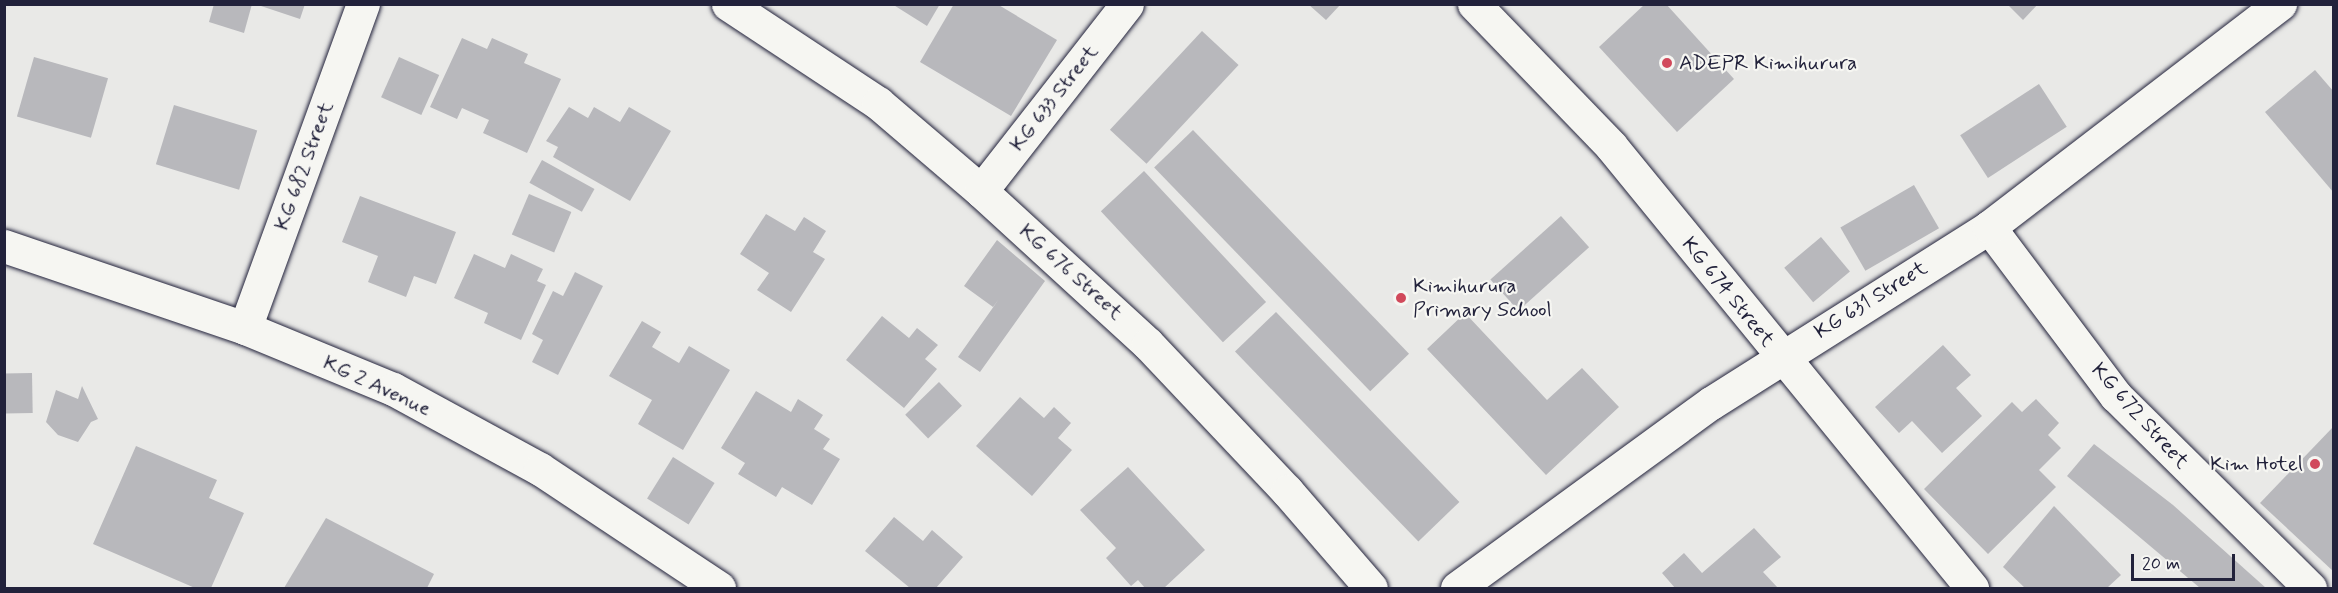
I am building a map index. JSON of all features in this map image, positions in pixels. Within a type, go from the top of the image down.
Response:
[{"type":"street","name":"KG 682 Street","points":[[244,328],[363,4]]},
{"type":"street","name":"KG 676 Street","points":[[728,4],[878,103],[981,191],[1148,344],[1287,491],[1371,588]]},
{"type":"street","name":"KG 633 Street","points":[[981,191],[1127,4]]},
{"type":"street","name":"KG 674 Street","points":[[1474,4],[1611,146],[1779,357],[1972,588]]},
{"type":"street","name":"KG 631 Street","points":[[1456,588],[1779,357],[1989,227],[2280,4]]},
{"type":"street","name":"KG 672 Street","points":[[1989,227],[2116,396],[2310,588]]},
{"type":"street","name":"KG 2 Avenue","points":[[4,246],[244,328],[393,389],[529,463],[719,588]]},
{"type":"building","points":[[214,4],[252,4],[244,33],[209,22]]},
{"type":"building","points":[[255,4],[305,4],[300,19]]},
{"type":"building","points":[[892,4],[940,4],[927,26]]},
{"type":"building","points":[[954,4],[997,4],[1057,40],[1011,116],[920,62]]},
{"type":"building","points":[[1308,4],[1341,4],[1326,20]]},
{"type":"building","name":"ADEPR Kimihurura","points":[[1645,4],[1666,4],[1734,79],[1677,132],[1599,47]]},
{"type":"building","points":[[2007,4],[2038,4],[2023,20]]},
{"type":"building","points":[[1202,31],[1239,65],[1146,164],[1110,130]]},
{"type":"building","points":[[462,38],[487,49],[492,38],[528,54],[524,63],[561,79],[527,153],[483,133],[489,120],[462,108],[457,119],[430,107]]},
{"type":"building","points":[[34,57],[108,78],[91,138],[17,117]]},
{"type":"building","points":[[399,57],[439,75],[421,115],[381,97]]},
{"type":"building","points":[[2315,70],[2334,92],[2334,193],[2265,112]]},
{"type":"building","points":[[2039,84],[2067,127],[1988,178],[1960,135]]},
{"type":"building","points":[[174,105],[257,130],[239,190],[156,164]]},
{"type":"building","points":[[569,107],[588,118],[594,107],[620,122],[629,107],[671,131],[630,201],[553,157],[558,147],[546,141]]},
{"type":"building","points":[[1193,130],[1409,354],[1370,391],[1154,168]]},
{"type":"building","points":[[542,160],[594,189],[582,212],[529,183]]},
{"type":"building","points":[[1144,171],[1266,302],[1223,342],[1101,211]]},
{"type":"building","points":[[1914,185],[1939,228],[1865,271],[1840,228]]},
{"type":"building","points":[[529,194],[571,212],[554,252],[512,235]]},
{"type":"building","points":[[360,196],[456,232],[436,284],[414,276],[406,297],[368,282],[378,256],[342,242]]},
{"type":"building","points":[[766,214],[795,231],[804,217],[826,231],[813,252],[825,259],[791,312],[757,290],[769,273],[740,254]]},
{"type":"building","name":"Kimihurura Primary School","points":[[1561,216],[1589,247],[1519,311],[1490,280]]},
{"type":"building","points":[[1821,237],[1850,271],[1813,302],[1784,268]]},
{"type":"building","points":[[997,240],[1045,281],[980,372],[958,357],[999,299],[993,307],[964,286]]},
{"type":"building","points":[[474,254],[505,268],[511,254],[543,269],[537,281],[546,285],[521,340],[484,323],[488,313],[454,298]]},
{"type":"building","points":[[575,272],[603,286],[558,375],[532,362],[543,340],[532,334],[553,291],[563,296]]},
{"type":"building","points":[[1276,312],[1459,502],[1418,542],[1235,352]]},
{"type":"building","points":[[1465,313],[1547,400],[1582,368],[1619,407],[1546,475],[1427,349]]},
{"type":"building","points":[[882,316],[909,338],[917,328],[938,345],[925,359],[937,369],[904,408],[846,360]]},
{"type":"building","points":[[642,321],[661,332],[652,347],[679,363],[689,346],[730,370],[683,450],[638,424],[652,400],[609,376]]},
{"type":"building","points":[[1943,345],[1971,375],[1956,388],[1982,416],[1942,453],[1912,421],[1899,433],[1875,407]]},
{"type":"building","points":[[4,373],[32,373],[33,413],[5,413]]},
{"type":"building","points":[[939,382],[962,406],[928,438],[905,415]]},
{"type":"building","points":[[82,386],[98,419],[91,422],[78,442],[58,435],[46,422],[56,390],[78,399]]},
{"type":"building","points":[[756,391],[791,412],[798,399],[823,415],[814,429],[830,439],[823,449],[840,459],[812,505],[782,487],[776,497],[738,474],[745,463],[721,448]]},
{"type":"building","points":[[1020,397],[1044,418],[1054,407],[1071,423],[1058,438],[1072,450],[1032,496],[976,446]]},
{"type":"building","points":[[2036,399],[2059,423],[2048,435],[2061,448],[2039,470],[2056,487],[1988,554],[1924,489],[2012,402],[2022,412]]},
{"type":"building","name":"Kim Hotel","points":[[2334,426],[2334,572],[2260,503]]},
{"type":"building","points":[[2094,444],[2173,505],[2266,588],[2200,588],[2067,476]]},
{"type":"building","points":[[136,446],[217,480],[209,498],[244,513],[211,588],[195,588],[93,544]]},
{"type":"building","points":[[673,457],[715,483],[689,525],[647,499]]},
{"type":"building","points":[[1128,467],[1205,550],[1164,588],[1145,588],[1138,580],[1131,586],[1106,558],[1116,548],[1080,510]]},
{"type":"building","points":[[2054,506],[2121,575],[2107,588],[2025,588],[2003,567]]},
{"type":"building","points":[[894,517],[923,541],[932,530],[963,557],[936,588],[910,588],[865,551]]},
{"type":"building","points":[[326,518],[434,574],[427,588],[284,588]]},
{"type":"building","points":[[1754,528],[1781,557],[1763,572],[1778,588],[1675,588],[1662,573],[1684,553],[1702,573]]},
{"type":"place","name":"ADEPR Kimihurura","points":[[1667,63]]},
{"type":"place","name":"Kimihurura Primary School","points":[[1401,298]]},
{"type":"place","name":"Kim Hotel","points":[[2315,464]]}]
